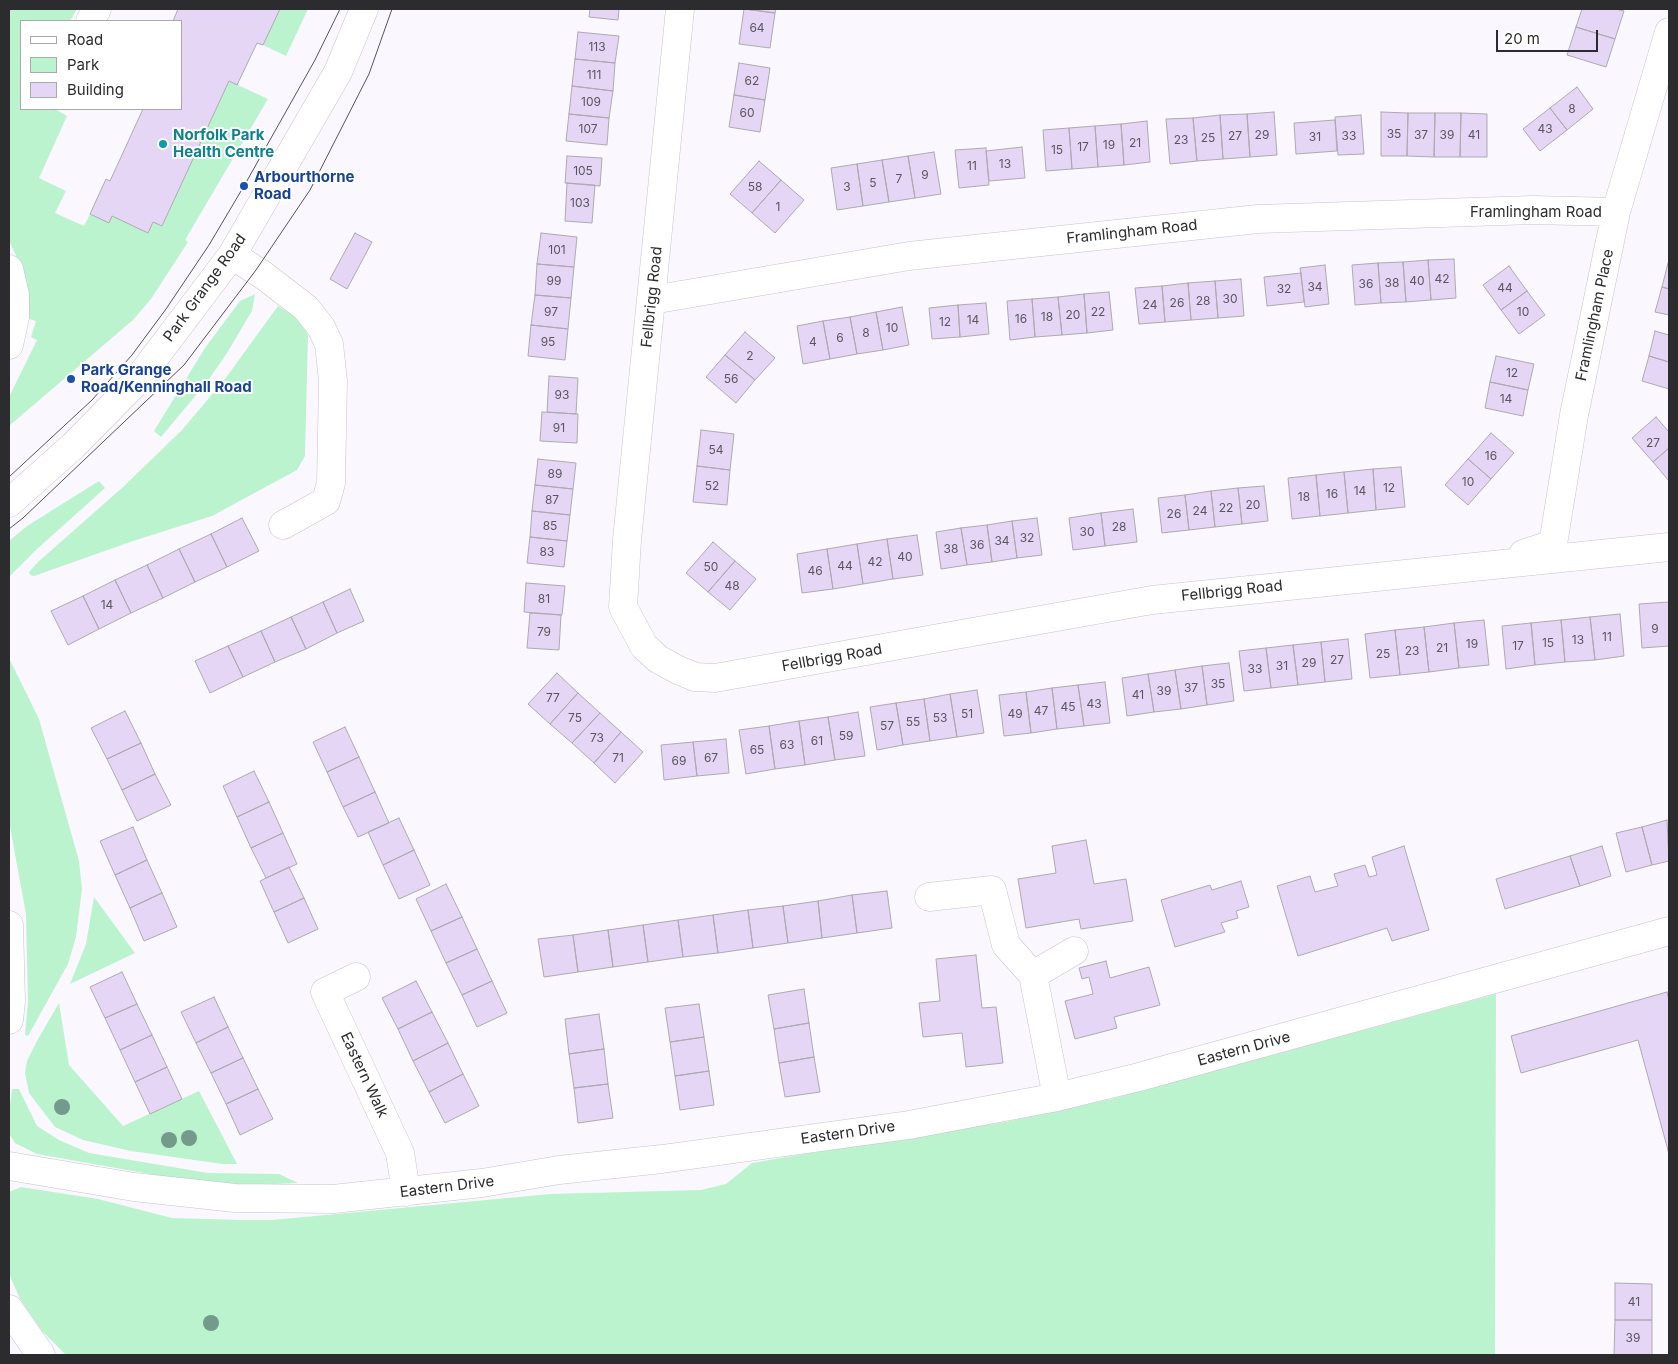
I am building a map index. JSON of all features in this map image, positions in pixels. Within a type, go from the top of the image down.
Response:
[{"type":"street","points":[[91,20],[97,9]]},
{"type":"street","name":"Park Grange Road","points":[[11,498],[73,446],[136,382],[232,255],[338,72],[364,9]]},
{"type":"street","name":"Fellbrigg Road","points":[[680,9],[627,540],[623,607],[633,629],[644,646],[658,659],[696,676],[715,678],[1152,600],[1496,563],[1669,547]]},
{"type":"street","name":"Framlingham Place","points":[[1496,563],[1553,544],[1574,414],[1616,212],[1669,32]]},
{"type":"street","name":"Framlingham Road","points":[[652,300],[910,256],[1258,219],[1524,210],[1616,212]]},
{"type":"street","points":[[232,255],[263,275],[306,308],[321,327],[329,344],[333,381],[332,483],[326,501],[283,525]]},
{"type":"street","points":[[9,269],[15,295],[15,317],[9,344]]},
{"type":"street","points":[[929,897],[992,890],[1006,945],[1033,975],[1057,1097]]},
{"type":"street","points":[[9,925],[11,1001],[9,1020]]},
{"type":"street","name":"Eastern Drive","points":[[9,1166],[134,1187],[235,1198],[333,1199],[482,1183],[559,1170],[662,1159],[909,1125],[1057,1097],[1432,998],[1669,931]]},
{"type":"street","points":[[1033,975],[1074,951]]},
{"type":"street","name":"Eastern Walk","points":[[356,976],[325,992],[400,1153],[406,1192]]},
{"type":"street","points":[[9,1308],[41,1355]]},
{"type":"green space","points":[[9,9],[77,9],[71,20],[20,20],[20,110],[57,110],[67,116],[39,178],[66,191],[55,213],[84,226],[90,214],[109,223],[112,216],[148,233],[153,222],[162,226],[229,81],[268,99],[185,240],[188,242],[151,299],[133,320],[9,426],[9,397],[37,340],[31,337],[36,321],[26,318],[20,264],[9,241]]},
{"type":"green space","points":[[280,9],[308,9],[286,56],[263,45]]},
{"type":"green space","points":[[255,294],[252,311],[227,353],[207,382],[161,437],[154,431],[205,348],[240,301]]},
{"type":"green space","points":[[278,306],[297,318],[308,335],[305,456],[297,470],[212,516],[133,541],[34,576],[30,575],[29,572],[38,562],[123,487],[182,430],[225,379]]},
{"type":"green space","points":[[99,481],[105,488],[9,577],[9,541],[27,526]]},
{"type":"green space","points":[[9,658],[39,719],[79,861],[82,889],[76,937],[68,964],[28,1036],[25,1035],[28,1002],[26,914],[9,821]]},
{"type":"green space","points":[[94,897],[135,953],[70,984],[86,944]]},
{"type":"green space","points":[[1496,994],[1495,1355],[66,1355],[42,1331],[20,1299],[9,1274],[9,1192],[21,1187],[98,1199],[172,1218],[242,1220],[272,1220],[551,1194],[701,1190],[726,1184],[752,1163],[902,1137],[1005,1122],[1111,1099]]},
{"type":"green space","points":[[59,1003],[69,1065],[123,1126],[199,1091],[237,1164],[222,1164],[131,1151],[83,1140],[55,1127],[29,1093],[25,1073],[27,1061]]},
{"type":"green space","points":[[12,1089],[19,1089],[37,1126],[59,1140],[89,1153],[208,1173],[279,1174],[298,1183],[230,1186],[189,1181],[37,1154],[15,1143],[10,1135],[9,1115]]},
{"type":"building","name":"Norfolk Park Health Centre","points":[[178,9],[280,9],[263,45],[257,43],[237,85],[229,81],[162,226],[153,222],[148,233],[112,216],[109,223],[90,214],[106,179],[110,181],[143,110],[182,110],[182,20],[173,20]]},
{"type":"building","points":[[590,9],[619,9],[618,20],[589,17]]},
{"type":"building","points":[[744,9],[775,13],[770,48],[739,44]]},
{"type":"building","points":[[745,9],[776,9],[775,13]]},
{"type":"building","points":[[1582,9],[1616,9],[1624,11],[1615,39],[1576,27]]},
{"type":"building","points":[[1576,27],[1615,39],[1606,67],[1567,55]]},
{"type":"building","points":[[578,32],[619,36],[615,63],[575,59]]},
{"type":"building","points":[[575,59],[615,63],[613,91],[572,86]]},
{"type":"building","points":[[739,63],[770,68],[765,100],[734,95]]},
{"type":"building","points":[[572,86],[613,91],[609,118],[569,114]]},
{"type":"building","points":[[1577,87],[1593,109],[1567,130],[1550,108]]},
{"type":"building","points":[[734,95],[765,100],[760,132],[729,127]]},
{"type":"building","points":[[1550,108],[1567,130],[1540,151],[1523,129]]},
{"type":"building","points":[[1274,112],[1277,155],[1250,157],[1247,114]]},
{"type":"building","points":[[1381,112],[1408,113],[1407,156],[1381,156]]},
{"type":"building","points":[[1408,113],[1435,113],[1434,157],[1407,156]]},
{"type":"building","points":[[1435,113],[1461,113],[1460,157],[1434,157]]},
{"type":"building","points":[[1461,113],[1487,114],[1487,157],[1460,157]]},
{"type":"building","points":[[569,114],[609,118],[607,145],[566,141]]},
{"type":"building","points":[[1247,114],[1250,157],[1223,159],[1220,115]]},
{"type":"building","points":[[1220,115],[1223,159],[1197,161],[1193,118]]},
{"type":"building","points":[[1361,115],[1364,154],[1338,155],[1335,117]]},
{"type":"building","points":[[1193,118],[1197,161],[1170,164],[1166,119]]},
{"type":"building","points":[[1335,120],[1337,151],[1296,154],[1294,123]]},
{"type":"building","points":[[1147,121],[1150,162],[1124,165],[1121,124]]},
{"type":"building","points":[[1121,124],[1124,165],[1098,167],[1095,126]]},
{"type":"building","points":[[1095,126],[1098,167],[1072,169],[1069,128]]},
{"type":"building","points":[[1069,128],[1072,169],[1046,171],[1043,130]]},
{"type":"building","points":[[1022,147],[1025,178],[989,181],[986,151]]},
{"type":"building","points":[[986,148],[989,185],[959,188],[955,150]]},
{"type":"building","points":[[934,152],[941,194],[915,198],[908,156]]},
{"type":"building","points":[[567,156],[602,158],[600,186],[565,183]]},
{"type":"building","points":[[908,156],[915,198],[889,202],[882,160]]},
{"type":"building","points":[[882,160],[889,202],[863,206],[857,164]]},
{"type":"building","points":[[759,161],[781,180],[752,213],[730,194]]},
{"type":"building","points":[[857,164],[863,206],[837,210],[831,168]]},
{"type":"building","points":[[781,180],[804,200],[775,233],[752,213]]},
{"type":"building","points":[[567,183],[595,185],[592,223],[565,221]]},
{"type":"building","points":[[355,233],[372,242],[347,289],[330,279]]},
{"type":"building","points":[[541,233],[577,237],[574,267],[537,264]]},
{"type":"building","points":[[1454,259],[1456,298],[1431,300],[1428,260]]},
{"type":"building","points":[[1428,260],[1431,300],[1406,302],[1403,262]]},
{"type":"building","points":[[1403,262],[1406,302],[1381,303],[1378,263]]},
{"type":"building","points":[[1378,263],[1381,303],[1355,305],[1352,265]]},
{"type":"building","points":[[1669,263],[1669,289],[1662,287]]},
{"type":"building","points":[[537,264],[574,267],[571,298],[535,295]]},
{"type":"building","points":[[1325,265],[1329,304],[1305,307],[1300,268]]},
{"type":"building","points":[[1509,266],[1527,291],[1501,310],[1483,285]]},
{"type":"building","points":[[1301,273],[1304,302],[1267,306],[1264,277]]},
{"type":"building","points":[[1241,279],[1244,316],[1218,318],[1215,281]]},
{"type":"building","points":[[1215,281],[1218,318],[1191,320],[1188,283]]},
{"type":"building","points":[[1188,283],[1191,320],[1165,322],[1162,286]]},
{"type":"building","points":[[1162,286],[1165,322],[1139,324],[1135,288]]},
{"type":"building","points":[[1662,287],[1669,289],[1669,315],[1655,312]]},
{"type":"building","points":[[1527,291],[1545,315],[1519,334],[1501,310]]},
{"type":"building","points":[[1109,292],[1113,330],[1087,333],[1084,294]]},
{"type":"building","points":[[1084,294],[1087,333],[1062,335],[1058,297]]},
{"type":"building","points":[[535,295],[571,298],[568,329],[531,325]]},
{"type":"building","points":[[1058,297],[1062,335],[1035,337],[1032,299]]},
{"type":"building","points":[[1032,299],[1035,337],[1010,340],[1007,301]]},
{"type":"building","points":[[986,303],[989,334],[960,337],[958,305]]},
{"type":"building","points":[[958,305],[960,337],[932,339],[929,308]]},
{"type":"building","points":[[902,307],[909,345],[883,350],[876,312]]},
{"type":"building","points":[[876,312],[883,350],[857,354],[850,317]]},
{"type":"building","points":[[850,317],[857,354],[830,359],[823,321]]},
{"type":"building","points":[[823,321],[830,359],[803,364],[797,326]]},
{"type":"building","points":[[531,325],[568,329],[565,360],[528,356]]},
{"type":"building","points":[[1655,331],[1669,335],[1669,362],[1649,356]]},
{"type":"building","points":[[745,332],[775,358],[755,380],[725,355]]},
{"type":"building","points":[[725,355],[755,380],[736,403],[706,377]]},
{"type":"building","points":[[1496,356],[1534,364],[1528,390],[1490,382]]},
{"type":"building","points":[[1649,356],[1669,362],[1669,389],[1642,381]]},
{"type":"building","points":[[549,376],[578,378],[576,414],[547,412]]},
{"type":"building","points":[[1490,382],[1528,390],[1523,416],[1485,408]]},
{"type":"building","points":[[542,412],[578,414],[577,443],[540,441]]},
{"type":"building","points":[[1656,417],[1669,432],[1669,448],[1653,462],[1632,438]]},
{"type":"building","points":[[701,430],[734,434],[730,470],[697,466]]},
{"type":"building","points":[[1491,433],[1514,453],[1491,479],[1468,459]]},
{"type":"building","points":[[1669,448],[1669,481],[1653,462]]},
{"type":"building","points":[[538,459],[576,463],[573,489],[535,485]]},
{"type":"building","points":[[1468,459],[1491,479],[1468,505],[1445,485]]},
{"type":"building","points":[[697,466],[730,470],[727,505],[693,502]]},
{"type":"building","points":[[1401,467],[1405,507],[1376,510],[1373,469]]},
{"type":"building","points":[[1373,469],[1376,510],[1348,513],[1344,472]]},
{"type":"building","points":[[1344,472],[1348,513],[1320,516],[1316,475]]},
{"type":"building","points":[[1316,475],[1320,516],[1292,519],[1288,478]]},
{"type":"building","points":[[535,485],[573,489],[570,515],[532,511]]},
{"type":"building","points":[[1264,486],[1268,521],[1242,524],[1238,488]]},
{"type":"building","points":[[1238,488],[1242,524],[1215,527],[1211,491]]},
{"type":"building","points":[[1211,491],[1215,527],[1189,530],[1185,495]]},
{"type":"building","points":[[1185,495],[1189,530],[1162,533],[1158,498]]},
{"type":"building","points":[[1133,509],[1137,542],[1105,546],[1101,513]]},
{"type":"building","points":[[532,511],[570,515],[567,541],[530,537]]},
{"type":"building","points":[[1101,513],[1105,546],[1073,550],[1069,518]]},
{"type":"building","points":[[242,518],[259,551],[227,567],[211,534]]},
{"type":"building","points":[[1037,518],[1042,555],[1017,558],[1012,521]]},
{"type":"building","points":[[1012,521],[1017,558],[992,562],[987,525]]},
{"type":"building","points":[[987,525],[992,562],[967,565],[961,528]]},
{"type":"building","points":[[961,528],[967,565],[941,569],[936,532]]},
{"type":"building","points":[[211,534],[227,567],[195,582],[179,549]]},
{"type":"building","points":[[917,535],[923,575],[893,579],[887,539]]},
{"type":"building","points":[[530,537],[567,541],[564,567],[527,563]]},
{"type":"building","points":[[887,539],[893,579],[863,584],[857,544]]},
{"type":"building","points":[[713,542],[735,561],[708,592],[686,573]]},
{"type":"building","points":[[857,544],[863,584],[833,589],[827,549]]},
{"type":"building","points":[[179,549],[195,582],[163,598],[147,565]]},
{"type":"building","points":[[827,549],[833,589],[802,593],[797,554]]},
{"type":"building","points":[[735,561],[756,579],[730,610],[708,592]]},
{"type":"building","points":[[147,565],[163,598],[131,613],[115,580]]},
{"type":"building","points":[[115,580],[131,613],[99,629],[83,596]]},
{"type":"building","points":[[526,583],[565,586],[562,615],[524,612]]},
{"type":"building","points":[[350,589],[364,621],[337,633],[323,602]]},
{"type":"building","points":[[83,596],[99,629],[68,645],[51,611]]},
{"type":"building","points":[[323,602],[337,633],[306,649],[291,617]]},
{"type":"building","points":[[1669,602],[1669,646],[1642,648],[1639,604]]},
{"type":"building","points":[[530,613],[561,615],[559,650],[527,648]]},
{"type":"building","points":[[1620,614],[1624,656],[1595,660],[1590,617]]},
{"type":"building","points":[[291,617],[306,649],[275,662],[261,631]]},
{"type":"building","points":[[1590,617],[1595,660],[1565,662],[1561,620]]},
{"type":"building","points":[[1484,620],[1489,665],[1459,668],[1454,623]]},
{"type":"building","points":[[1561,620],[1565,662],[1535,665],[1531,623]]},
{"type":"building","points":[[1454,623],[1459,668],[1429,672],[1424,627]]},
{"type":"building","points":[[1531,623],[1535,665],[1506,669],[1502,626]]},
{"type":"building","points":[[1424,627],[1429,672],[1400,675],[1395,630]]},
{"type":"building","points":[[1395,630],[1400,675],[1370,678],[1365,634]]},
{"type":"building","points":[[261,631],[275,662],[243,677],[228,646]]},
{"type":"building","points":[[1348,639],[1352,679],[1325,682],[1321,642]]},
{"type":"building","points":[[1321,642],[1325,682],[1298,685],[1293,645]]},
{"type":"building","points":[[1293,645],[1298,685],[1271,688],[1266,648]]},
{"type":"building","points":[[228,646],[243,677],[210,693],[195,661]]},
{"type":"building","points":[[1266,648],[1271,688],[1244,691],[1239,651]]},
{"type":"building","points":[[1229,663],[1234,701],[1207,705],[1202,666]]},
{"type":"building","points":[[1202,666],[1207,705],[1181,709],[1175,670]]},
{"type":"building","points":[[1175,670],[1181,709],[1154,712],[1148,674]]},
{"type":"building","points":[[557,673],[578,693],[550,724],[528,704]]},
{"type":"building","points":[[1148,674],[1154,712],[1127,716],[1122,678]]},
{"type":"building","points":[[1105,682],[1110,723],[1084,726],[1078,685]]},
{"type":"building","points":[[1078,685],[1084,726],[1057,729],[1052,688]]},
{"type":"building","points":[[1052,688],[1057,729],[1031,733],[1026,692]]},
{"type":"building","points":[[977,690],[984,733],[957,737],[950,694]]},
{"type":"building","points":[[1026,692],[1031,733],[1004,736],[999,695]]},
{"type":"building","points":[[578,693],[600,713],[572,743],[550,724]]},
{"type":"building","points":[[950,694],[957,737],[930,741],[924,699]]},
{"type":"building","points":[[924,699],[930,741],[903,745],[896,703]]},
{"type":"building","points":[[896,703],[903,745],[877,750],[870,707]]},
{"type":"building","points":[[125,711],[141,743],[107,759],[91,728]]},
{"type":"building","points":[[858,712],[865,756],[835,760],[828,717]]},
{"type":"building","points":[[600,713],[621,732],[594,763],[572,743]]},
{"type":"building","points":[[828,717],[835,760],[805,765],[799,721]]},
{"type":"building","points":[[799,721],[805,765],[775,769],[769,726]]},
{"type":"building","points":[[769,726],[775,769],[746,774],[739,730]]},
{"type":"building","points":[[345,727],[359,757],[327,772],[313,742]]},
{"type":"building","points":[[621,732],[643,752],[615,783],[594,763]]},
{"type":"building","points":[[726,739],[729,773],[697,776],[693,742]]},
{"type":"building","points":[[693,742],[697,776],[664,780],[661,745]]},
{"type":"building","points":[[141,743],[155,774],[122,790],[107,759]]},
{"type":"building","points":[[359,757],[375,792],[343,807],[327,772]]},
{"type":"building","points":[[254,771],[269,802],[237,817],[223,786]]},
{"type":"building","points":[[155,774],[171,805],[137,821],[122,790]]},
{"type":"building","points":[[375,792],[389,823],[358,837],[343,807]]},
{"type":"building","points":[[269,802],[283,833],[251,848],[237,817]]},
{"type":"building","points":[[399,818],[414,850],[383,865],[368,832]]},
{"type":"building","points":[[1667,820],[1669,861],[1652,865],[1642,827]]},
{"type":"building","points":[[133,827],[147,860],[115,875],[100,841]]},
{"type":"building","points":[[1642,827],[1652,865],[1626,872],[1616,833]]},
{"type":"building","points":[[283,833],[297,864],[266,878],[251,848]]},
{"type":"building","points":[[1086,840],[1094,884],[1126,879],[1133,921],[1081,929],[1079,919],[1026,928],[1018,879],[1056,873],[1052,846]]},
{"type":"building","points":[[1404,846],[1429,930],[1392,941],[1387,928],[1298,956],[1277,886],[1310,876],[1315,892],[1338,886],[1334,874],[1365,865],[1369,877],[1377,875],[1372,857]]},
{"type":"building","points":[[1602,846],[1611,876],[1580,886],[1570,856]]},
{"type":"building","points":[[414,850],[430,885],[399,899],[383,865]]},
{"type":"building","points":[[1570,856],[1580,886],[1505,909],[1496,879]]},
{"type":"building","points":[[147,860],[162,893],[130,908],[115,875]]},
{"type":"building","points":[[289,867],[304,898],[274,912],[260,881]]},
{"type":"building","points":[[1241,881],[1249,907],[1236,911],[1238,918],[1221,923],[1225,932],[1175,947],[1161,900],[1210,885],[1212,890]]},
{"type":"building","points":[[446,884],[462,917],[431,931],[416,899]]},
{"type":"building","points":[[887,891],[892,928],[857,933],[852,895]]},
{"type":"building","points":[[162,893],[177,927],[144,941],[130,908]]},
{"type":"building","points":[[852,895],[857,933],[822,938],[818,901]]},
{"type":"building","points":[[304,898],[318,929],[288,943],[274,912]]},
{"type":"building","points":[[818,901],[822,938],[788,943],[783,906]]},
{"type":"building","points":[[783,906],[788,943],[753,948],[748,910]]},
{"type":"building","points":[[748,910],[753,948],[718,953],[713,915]]},
{"type":"building","points":[[713,915],[718,953],[683,957],[678,920]]},
{"type":"building","points":[[462,917],[477,949],[446,963],[431,931]]},
{"type":"building","points":[[678,920],[683,957],[648,962],[643,925]]},
{"type":"building","points":[[643,925],[648,962],[613,967],[608,930]]},
{"type":"building","points":[[608,930],[613,967],[578,972],[573,935]]},
{"type":"building","points":[[573,935],[578,972],[544,977],[538,939]]},
{"type":"building","points":[[477,949],[492,981],[462,995],[446,963]]},
{"type":"building","points":[[976,955],[982,1008],[996,1007],[1003,1063],[966,1067],[962,1033],[923,1037],[919,1003],[940,1001],[936,959]]},
{"type":"building","points":[[1106,961],[1110,978],[1149,967],[1160,1005],[1114,1017],[1117,1028],[1075,1039],[1065,1001],[1093,994],[1089,977],[1082,979],[1079,968]]},
{"type":"building","points":[[122,972],[137,1004],[105,1018],[90,987]]},
{"type":"building","points":[[416,981],[432,1012],[398,1029],[382,998]]},
{"type":"building","points":[[492,981],[507,1013],[477,1027],[462,995]]},
{"type":"building","points":[[804,989],[809,1023],[774,1029],[768,995]]},
{"type":"building","points":[[1667,992],[1669,1000],[1669,1154],[1638,1040],[1521,1073],[1511,1036]]},
{"type":"building","points":[[214,997],[228,1027],[196,1043],[181,1012]]},
{"type":"building","points":[[137,1004],[152,1035],[120,1050],[105,1018]]},
{"type":"building","points":[[699,1004],[704,1037],[670,1042],[665,1008]]},
{"type":"building","points":[[432,1012],[448,1043],[413,1061],[398,1029]]},
{"type":"building","points":[[599,1014],[604,1049],[569,1054],[565,1019]]},
{"type":"building","points":[[809,1023],[814,1057],[779,1063],[774,1029]]},
{"type":"building","points":[[228,1027],[243,1058],[211,1073],[196,1043]]},
{"type":"building","points":[[152,1035],[167,1067],[135,1082],[120,1050]]},
{"type":"building","points":[[704,1037],[709,1071],[675,1076],[670,1042]]},
{"type":"building","points":[[448,1043],[463,1074],[429,1092],[413,1061]]},
{"type":"building","points":[[604,1049],[608,1084],[574,1088],[569,1054]]},
{"type":"building","points":[[814,1057],[820,1092],[785,1097],[779,1063]]},
{"type":"building","points":[[243,1058],[258,1089],[226,1104],[211,1073]]},
{"type":"building","points":[[167,1067],[182,1099],[150,1114],[135,1082]]},
{"type":"building","points":[[709,1071],[714,1105],[680,1110],[675,1076]]},
{"type":"building","points":[[463,1074],[479,1106],[445,1123],[429,1092]]},
{"type":"building","points":[[608,1084],[613,1118],[578,1123],[574,1088]]},
{"type":"building","points":[[258,1089],[273,1119],[240,1135],[226,1104]]},
{"type":"building","points":[[1615,1283],[1652,1284],[1652,1320],[1615,1320]]},
{"type":"building","points":[[1615,1320],[1652,1320],[1652,1355],[1614,1355]]},
{"type":"tram line","points":[[9,477],[92,400],[132,355],[166,309],[209,245],[244,186],[315,60],[340,9]]},
{"type":"tram line","points":[[9,529],[23,518],[184,365],[256,270],[310,190],[369,74],[392,9]]},
{"type":"place","name":"Norfolk Park Health Centre","points":[[163,144]]},
{"type":"place","name":"Arbourthorne Road","points":[[244,186]]},
{"type":"place","name":"Park Grange Road/Kenninghall Road","points":[[71,379]]}]
